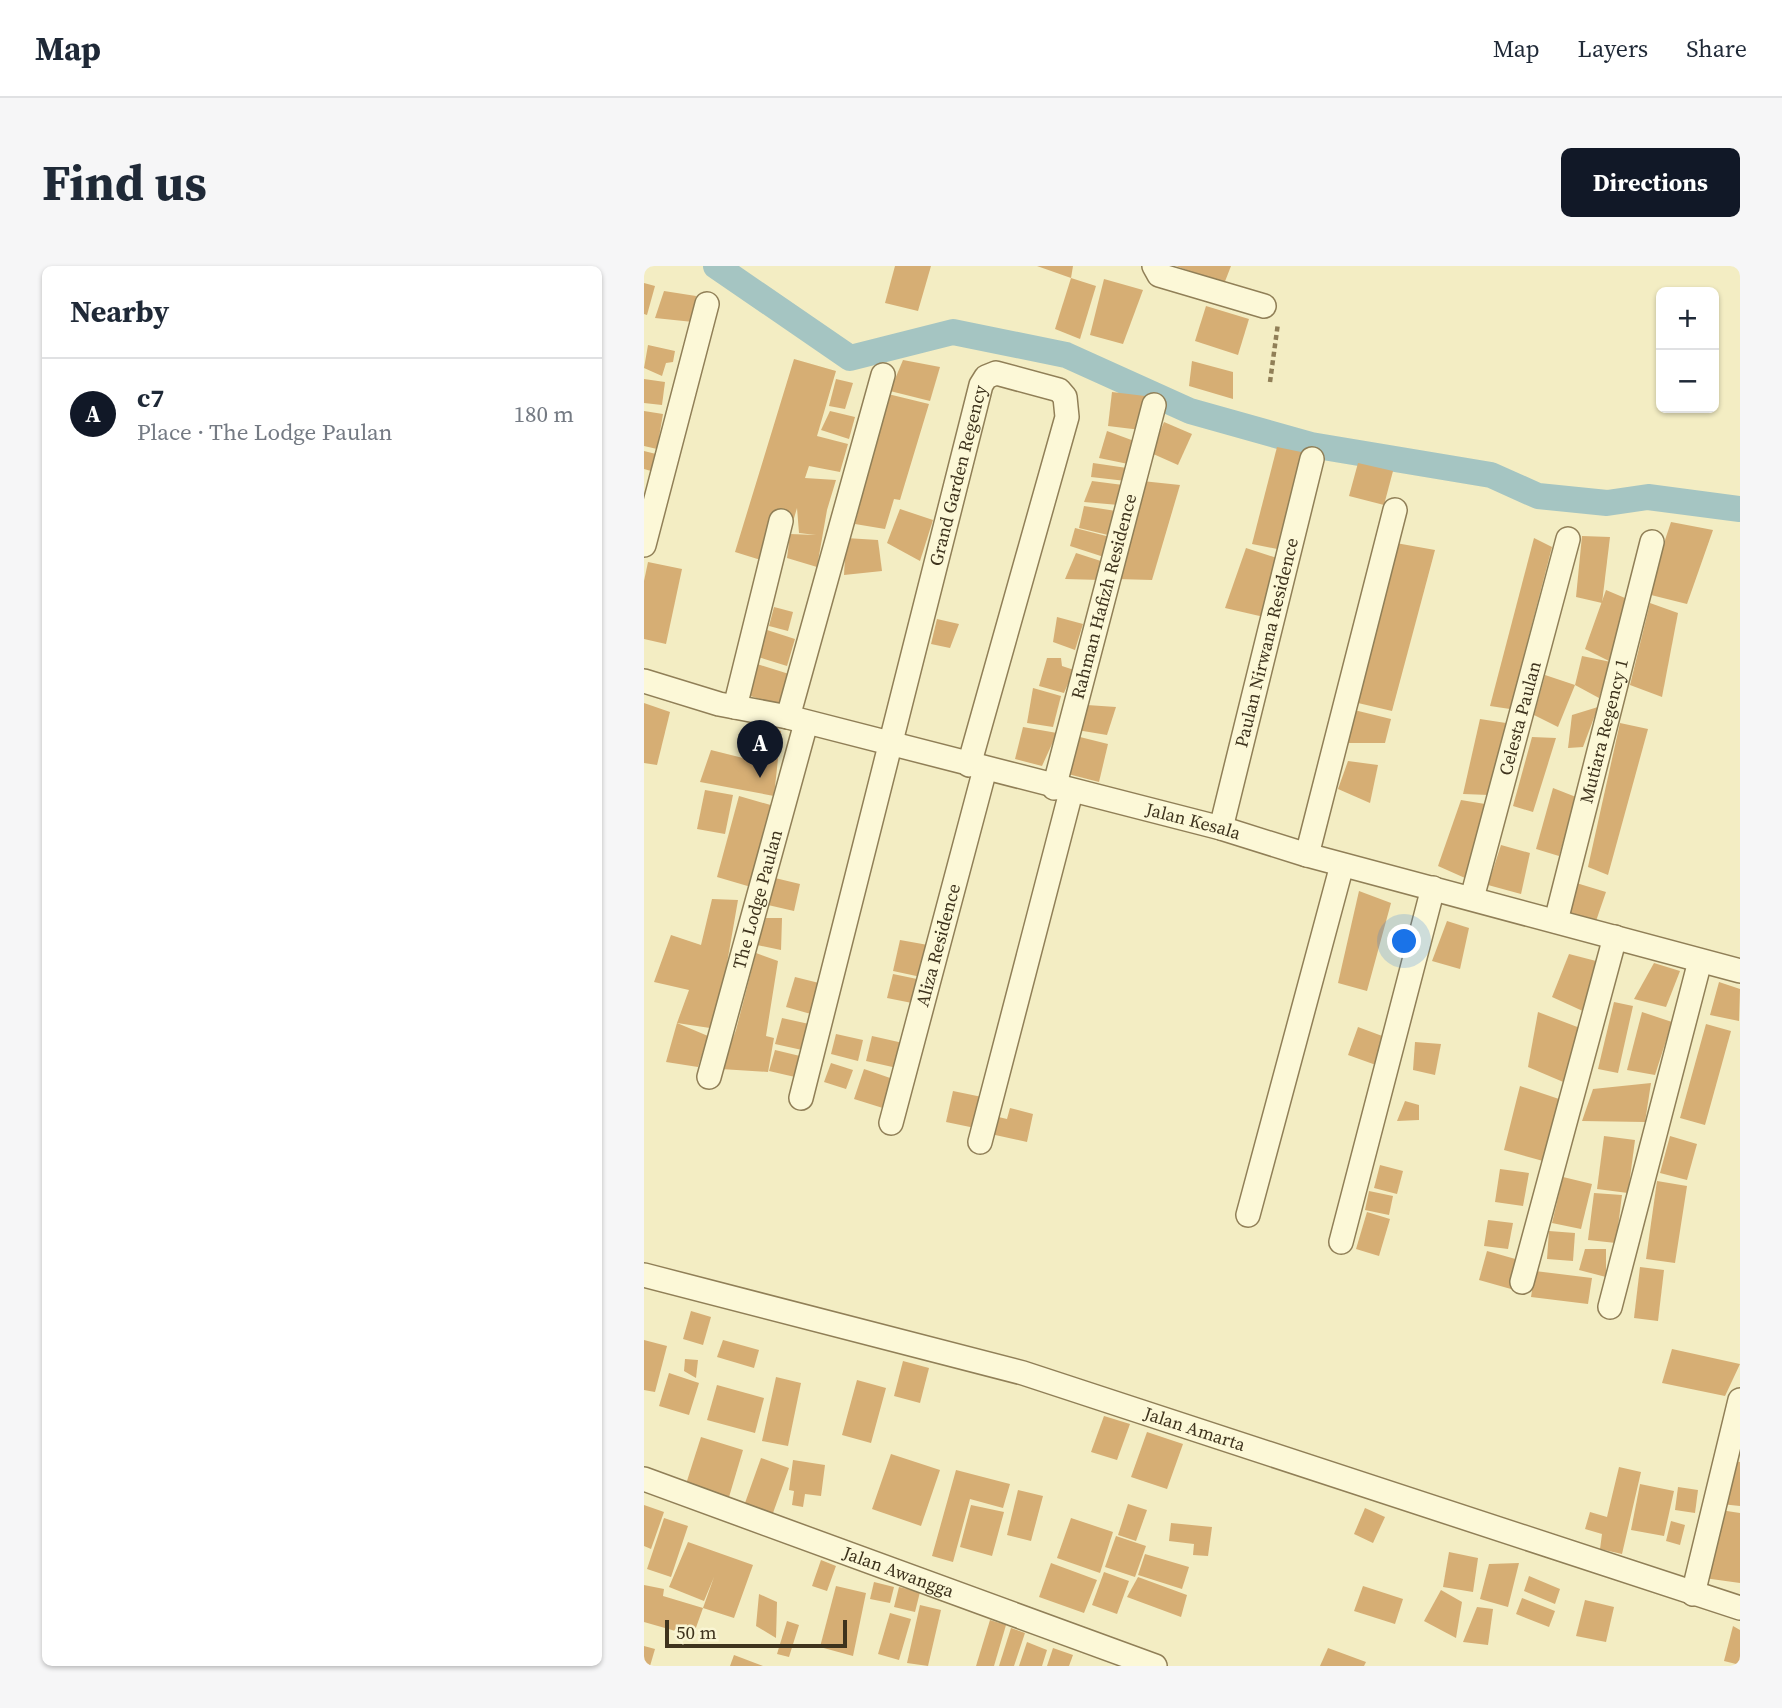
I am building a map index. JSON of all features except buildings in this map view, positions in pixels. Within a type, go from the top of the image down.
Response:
[{"type":"street","points":[[1154,266],[1159,275],[1264,306]]},
{"type":"street","points":[[644,545],[707,304]]},
{"type":"street","name":"Grand Garden Regency","points":[[891,744],[981,385],[986,377],[1005,374],[1059,390],[1065,397],[1067,417],[977,767]]},
{"type":"street","name":"The Lodge Paulan","points":[[709,1077],[883,376]]},
{"type":"street","name":"Rahman Hafizh Residence","points":[[980,1142],[1154,405]]},
{"type":"street","name":"Paulan Nirwana Residence","points":[[1221,828],[1312,458]]},
{"type":"street","points":[[1307,855],[1395,510]]},
{"type":"street","points":[[735,707],[781,521]]},
{"type":"street","name":"Celesta Paulan","points":[[1472,898],[1568,539]]},
{"type":"street","name":"Mutiara Regency 1","points":[[1556,921],[1652,542]]},
{"type":"street","name":"Jalan Kesala","points":[[644,681],[735,707],[797,720],[1062,790],[1221,828],[1342,865],[1740,971]]},
{"type":"street","points":[[802,1098],[891,744]]},
{"type":"street","name":"Aliza Residence","points":[[891,1123],[977,767]]},
{"type":"street","points":[[1248,1215],[1342,865]]},
{"type":"street","points":[[1341,1242],[1433,888]]},
{"type":"street","points":[[1522,1282],[1581,1054],[1615,937]]},
{"type":"street","points":[[1610,1307],[1700,961]]},
{"type":"street","name":"Jalan Amarta","points":[[644,1275],[1023,1373],[1740,1608]]},
{"type":"street","points":[[1693,1594],[1740,1400]]},
{"type":"street","name":"Jalan Awangga","points":[[644,1479],[1154,1666]]},
{"type":"path","points":[[1264,306],[1280,311],[1270,382]]},
{"type":"waterway","points":[[716,266],[850,358],[953,332],[1066,355],[1190,411],[1311,445],[1491,475],[1538,496],[1607,503],[1648,497],[1740,509]]},
{"type":"place","name":"c7","points":[[760,778]]}]
